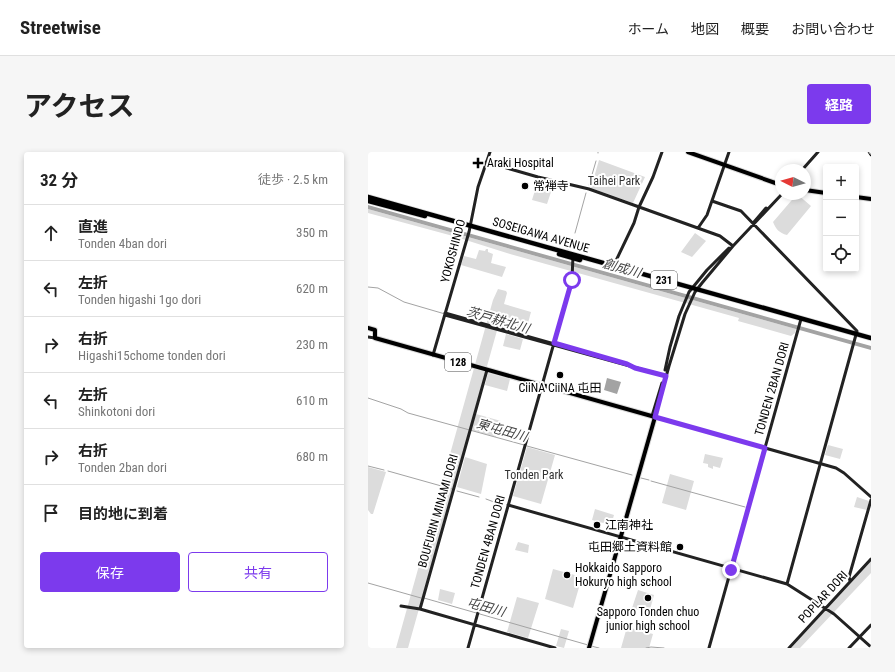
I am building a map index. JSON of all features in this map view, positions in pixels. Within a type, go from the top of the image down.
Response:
[{"type":"highway","name":"SOSEIGAWA AVENUE","points":[[368,197],[469,229],[573,258],[613,267],[693,292],[856,338],[871,340]]},
{"type":"highway","name":"SOSEIGAWA AVENUE","points":[[368,200],[412,211]]},
{"type":"main road","points":[[688,152],[775,183]]},
{"type":"main road","points":[[811,191],[823,193]]},
{"type":"main road","points":[[859,198],[871,200]]},
{"type":"main road","points":[[368,328],[375,330],[375,338]]},
{"type":"main road","name":"128","points":[[375,338],[654,417]]},
{"type":"main road","points":[[620,537],[654,417]]},
{"type":"main road","points":[[589,646],[654,417]]},
{"type":"street","name":"YOKOSHINDO","points":[[433,355],[467,238],[477,190],[490,152]]},
{"type":"street","points":[[613,267],[634,223],[639,207],[654,177],[662,152]]},
{"type":"street","points":[[698,228],[705,218],[712,201],[729,152]]},
{"type":"street","points":[[809,164],[820,152]]},
{"type":"street","points":[[486,162],[590,190],[720,236],[732,246]]},
{"type":"street","points":[[665,376],[678,316],[686,300],[732,246],[775,200]]},
{"type":"street","points":[[712,201],[741,211],[856,329],[854,347],[787,584]]},
{"type":"street","name":"TONDEN 4BAN DORI","points":[[468,648],[572,280],[573,258]]},
{"type":"street","points":[[693,292],[665,376],[654,417],[836,468],[844,472],[871,498],[849,577],[850,581]]},
{"type":"street","points":[[445,314],[553,345],[627,364],[665,376]]},
{"type":"street","name":"TONDEN 2BAN DORI","points":[[709,648],[800,322]]},
{"type":"street","points":[[368,337],[375,338]]},
{"type":"street","name":"BOUFURIN MINAMI DORI","points":[[420,609],[487,370]]},
{"type":"street","points":[[508,505],[787,584],[826,608],[871,647]]},
{"type":"street","name":"POPLAR DORI","points":[[789,648],[871,559]]},
{"type":"street","points":[[401,606],[420,609],[555,648]]},
{"type":"street","points":[[849,648],[871,625]]},
{"type":"green space","name":"Taihei Park","points":[[599,160],[645,177],[633,203],[591,188]]},
{"type":"green space","points":[[536,187],[550,190],[551,192],[547,204],[532,200]]},
{"type":"green space","points":[[792,200],[804,200],[811,206],[787,235],[778,230],[773,222]]},
{"type":"green space","points":[[368,209],[796,329],[795,333],[791,336],[738,321],[739,318],[368,213]]},
{"type":"green space","points":[[695,233],[706,241],[692,257],[681,252]]},
{"type":"green space","points":[[488,249],[488,252],[493,254],[491,263],[506,267],[502,277],[461,265],[464,256],[476,259],[479,250],[485,251]]},
{"type":"green space","points":[[498,289],[506,291],[507,293],[504,304],[531,312],[525,334],[498,327],[408,648],[396,648],[493,300]]},
{"type":"green space","points":[[506,334],[523,339],[520,350],[503,346]]},
{"type":"green space","points":[[488,373],[510,379],[507,391],[485,385]]},
{"type":"green space","points":[[476,414],[501,421],[496,437],[471,430]]},
{"type":"green space","points":[[828,445],[843,449],[840,459],[825,455]]},
{"type":"green space","name":"Tonden Park","points":[[527,447],[555,455],[541,504],[513,496]]},
{"type":"green space","points":[[705,454],[723,458],[720,468],[713,466],[713,469],[708,467],[708,464],[703,463]]},
{"type":"green space","points":[[465,457],[487,464],[481,494],[457,487]]},
{"type":"green space","points":[[368,467],[386,472],[373,514],[371,514],[368,510]]},
{"type":"green space","points":[[670,474],[694,481],[686,510],[662,503]]},
{"type":"green space","points":[[857,497],[869,501],[867,510],[854,507]]},
{"type":"green space","points":[[595,509],[614,515],[611,525],[592,520]]},
{"type":"green space","points":[[518,542],[529,545],[528,553],[515,550]]},
{"type":"green space","points":[[871,560],[871,573],[800,648],[791,648]]},
{"type":"green space","points":[[553,569],[582,577],[573,608],[545,599]]},
{"type":"green space","points":[[440,589],[455,593],[452,604],[438,600]]},
{"type":"green space","points":[[638,590],[654,595],[649,613],[632,608]]},
{"type":"green space","points":[[517,597],[539,603],[528,638],[507,632]]},
{"type":"green space","points":[[627,627],[653,634],[649,648],[621,648]]},
{"type":"green space","points":[[561,629],[569,631],[564,648],[556,646]]},
{"type":"shaded area","points":[[368,205],[871,346],[871,350],[368,209]]},
{"type":"shaded area","points":[[607,378],[621,382],[617,394],[604,390]]},
{"type":"waterway","points":[[589,185],[596,161]]},
{"type":"waterway","points":[[575,233],[586,193]]},
{"type":"waterway","name":"茨戸耕北川","points":[[368,287],[378,288],[404,302],[445,314]]},
{"type":"waterway","name":"東屯田川","points":[[368,398],[401,409],[408,413],[524,445]]},
{"type":"waterway","name":"東屯田川","points":[[527,446],[632,475]]},
{"type":"waterway","points":[[368,466],[384,470]]},
{"type":"waterway","points":[[388,471],[452,489]]},
{"type":"waterway","name":"東屯田川","points":[[641,478],[649,480]]},
{"type":"waterway","name":"東屯田川","points":[[651,481],[745,507]]},
{"type":"waterway","points":[[457,491],[479,497]]},
{"type":"waterway","points":[[486,499],[494,502]]},
{"type":"waterway","name":"屯田川","points":[[368,583],[421,598]]},
{"type":"waterway","name":"屯田川","points":[[424,598],[588,645]]},
{"type":"waterway","name":"屯田川","points":[[591,646],[599,648]]},
{"type":"waterway","name":"屯田川","points":[[646,648],[664,648]]},
{"type":"place","name":"Araki Hospital","points":[[478,163]]},
{"type":"place","name":"常禅寺","points":[[525,186]]},
{"type":"place","name":"CiiNA CiiNA 屯田","points":[[560,375]]},
{"type":"place","name":"江南神社","points":[[597,525]]},
{"type":"place","name":"屯田郷土資料館","points":[[680,547]]},
{"type":"place","name":"Hokkaido Sapporo Hokuryo high school","points":[[567,575]]},
{"type":"place","name":"Sapporo Tonden chuo junior high school","points":[[648,598]]},
{"type":"route","points":[[572,280],[554,343],[666,376],[655,417],[765,448],[731,570]]},
{"type":"water label","name":"創成川","points":[[622,268]]}]
